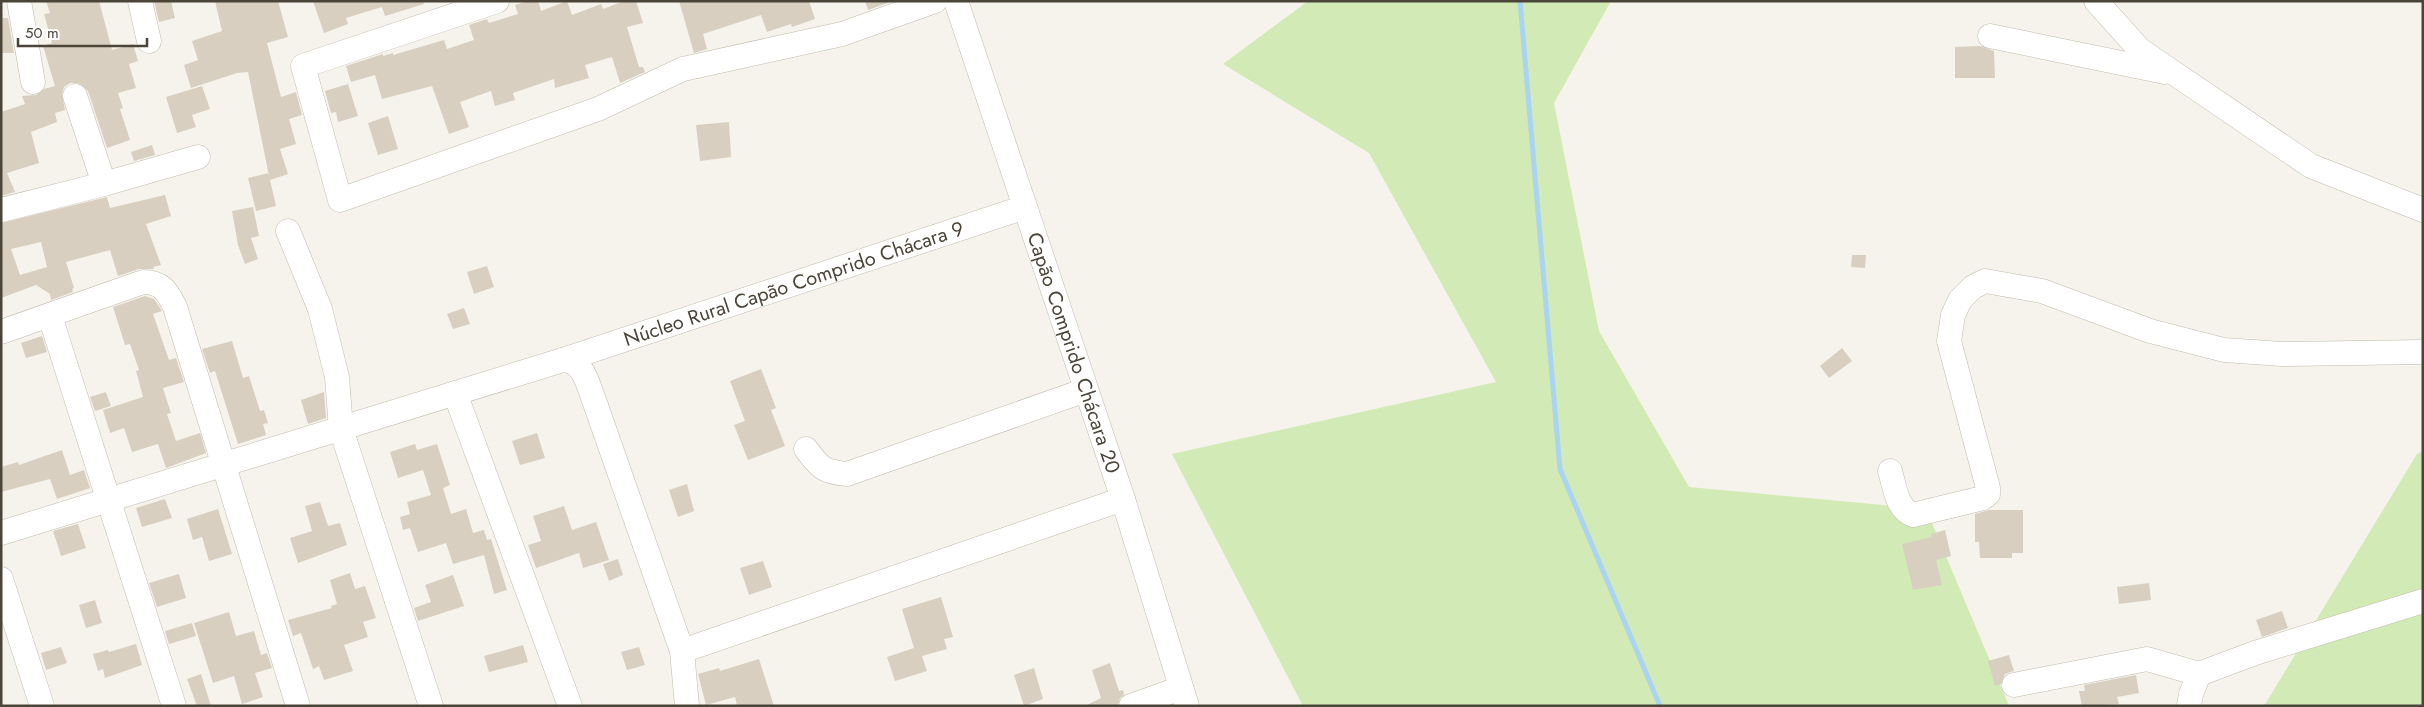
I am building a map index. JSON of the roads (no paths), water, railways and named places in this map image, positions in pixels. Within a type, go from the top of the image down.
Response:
[{"type":"street","points":[[19,1],[33,82]]},
{"type":"street","points":[[140,1],[149,41]]},
{"type":"street","points":[[497,1],[303,66],[340,200],[598,109],[683,69],[842,34],[935,1]]},
{"type":"street","name":"Capão Comprido Chácara 20","points":[[956,1],[1123,499],[1184,697]]},
{"type":"street","points":[[2096,1],[2140,50],[2311,166],[2350,183],[2377,190],[2402,204],[2423,210]]},
{"type":"street","points":[[1990,36],[2173,74]]},
{"type":"street","points":[[75,96],[104,184]]},
{"type":"street","points":[[1,210],[104,184],[198,157]]},
{"type":"street","name":"Núcleo Rural Capão Comprido Chácara 9","points":[[1,533],[563,360],[1025,207]]},
{"type":"street","points":[[288,231],[320,309],[337,377],[342,429],[431,706]]},
{"type":"street","points":[[1890,471],[1900,504],[1904,511],[1914,515],[1983,498],[1988,494],[1950,341],[1953,315],[1960,300],[1973,287],[1985,281],[2042,291],[2150,331],[2224,350],[2282,354],[2423,352]]},
{"type":"street","points":[[1,332],[143,282],[160,285],[167,291],[175,307],[225,465],[298,706]]},
{"type":"street","points":[[50,316],[174,706]]},
{"type":"street","points":[[563,360],[570,360],[582,370],[682,651],[687,706]]},
{"type":"street","points":[[806,449],[819,466],[828,472],[848,474],[1086,390]]},
{"type":"street","points":[[455,393],[570,706]]},
{"type":"street","points":[[682,651],[1123,499]]},
{"type":"street","points":[[1,580],[42,706]]},
{"type":"street","points":[[2014,685],[2147,659],[2199,674],[2255,653],[2423,601]]},
{"type":"street","points":[[2189,706],[2191,694],[2199,674]]},
{"type":"street","points":[[1131,706],[1184,697]]},
{"type":"waterway","points":[[1520,1],[1560,469],[1660,706]]}]
